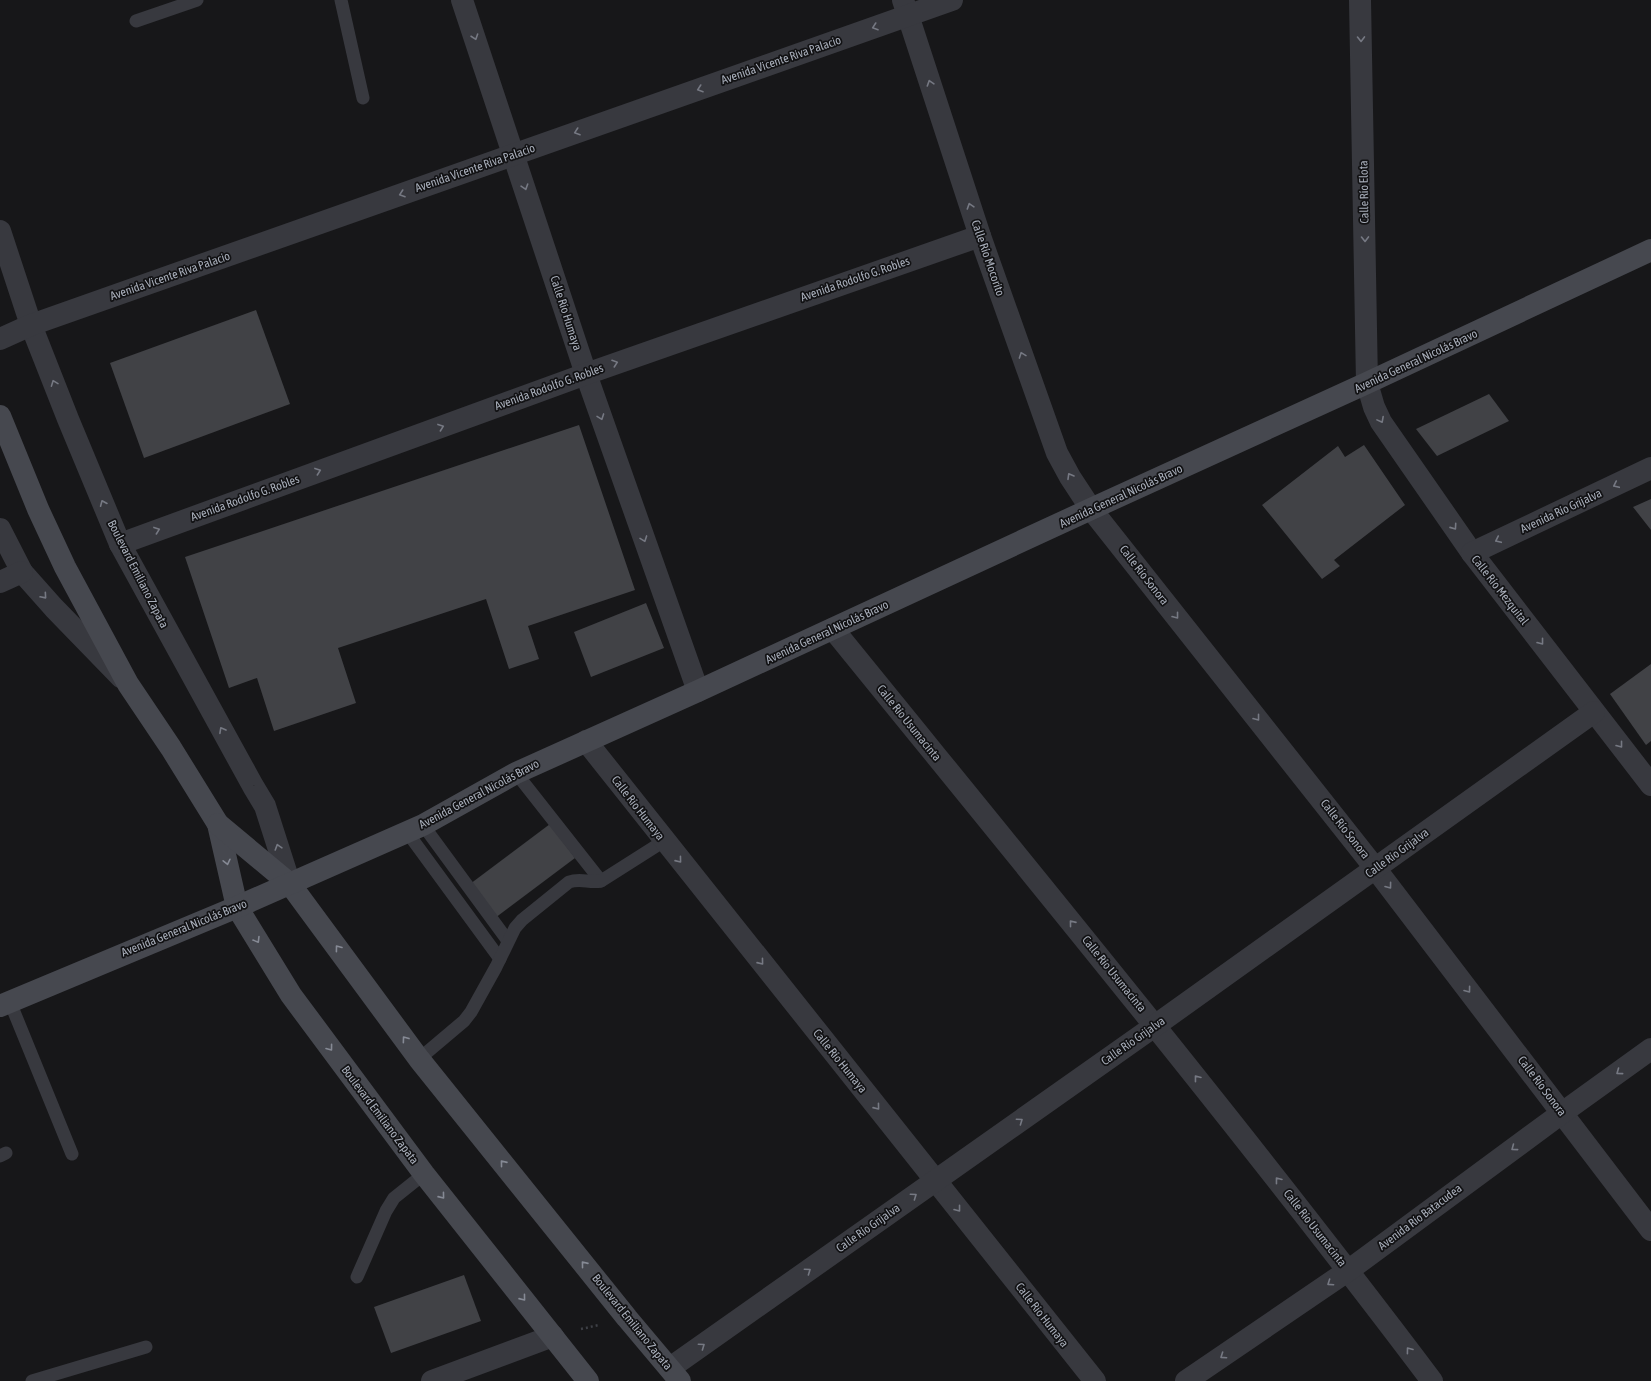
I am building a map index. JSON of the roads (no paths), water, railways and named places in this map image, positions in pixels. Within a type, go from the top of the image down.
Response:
[{"type":"main road","name":"Avenida General Nicolás Bravo","points":[[5,1004],[237,907],[415,828],[516,773],[1368,383],[1651,250]]},
{"type":"main road","name":"Boulevard Emiliano Zapata","points":[[0,416],[38,509],[65,567],[128,684],[171,748],[218,824],[290,884],[420,1059],[627,1318],[675,1375]]},
{"type":"main road","name":"Boulevard Emiliano Zapata","points":[[218,824],[237,907],[291,995],[424,1174],[588,1381]]},
{"type":"street","name":"Calle Río Humaya","points":[[462,0],[586,374],[698,691]]},
{"type":"street","name":"Avenida Vicente Riva Palacio","points":[[0,339],[31,325],[514,154],[905,8],[952,0]]},
{"type":"street","name":"Calle Río Elota","points":[[1360,0],[1368,383]]},
{"type":"street","name":"Calle Río Mocorito","points":[[905,8],[980,236],[1057,453],[1070,477],[1091,509]]},
{"type":"street","name":"Boulevard Emiliano Zapata","points":[[0,231],[31,325],[120,544],[265,806],[290,884]]},
{"type":"street","name":"Avenida Rodolfo G. Robles","points":[[120,544],[586,374],[980,236]]},
{"type":"street","name":"Calle Río Mezquital","points":[[1368,383],[1374,407],[1381,422],[1472,553],[1594,712],[1648,776]]},
{"type":"street","name":"Avenida Río Grijalva","points":[[1472,553],[1651,468]]},
{"type":"street","name":"Calle Río Sonora","points":[[1091,509],[1376,868],[1651,1230]]},
{"type":"street","name":"Boulevard Emiliano Zapata","points":[[0,529],[22,572],[54,608],[128,684]]},
{"type":"street","points":[[0,582],[22,572]]},
{"type":"street","name":"Calle Río Usumacinta","points":[[833,629],[1156,1025],[1349,1270],[1432,1381]]},
{"type":"street","name":"Calle Río Grijalva","points":[[675,1375],[935,1181],[1594,712]]},
{"type":"street","name":"Calle Río Humaya","points":[[586,741],[1095,1381]]},
{"type":"street","name":"Avenida Río Batacudea","points":[[1186,1381],[1349,1270],[1651,1049]]},
{"type":"street","points":[[432,1381],[553,1336]]},
{"type":"lane","points":[[136,21],[196,0]]},
{"type":"lane","points":[[341,0],[363,98]]},
{"type":"lane","points":[[516,773],[601,881]]},
{"type":"lane","points":[[415,828],[508,941]]},
{"type":"lane","points":[[415,828],[500,960]]},
{"type":"lane","points":[[420,1059],[464,1021],[471,1012],[500,960],[515,928],[522,920],[569,882],[578,879],[593,882],[601,881],[664,840]]},
{"type":"lane","points":[[5,1004],[72,1154]]},
{"type":"lane","points":[[357,1277],[386,1211],[394,1198],[424,1174]]},
{"type":"lane","points":[[32,1381],[146,1347]]}]
